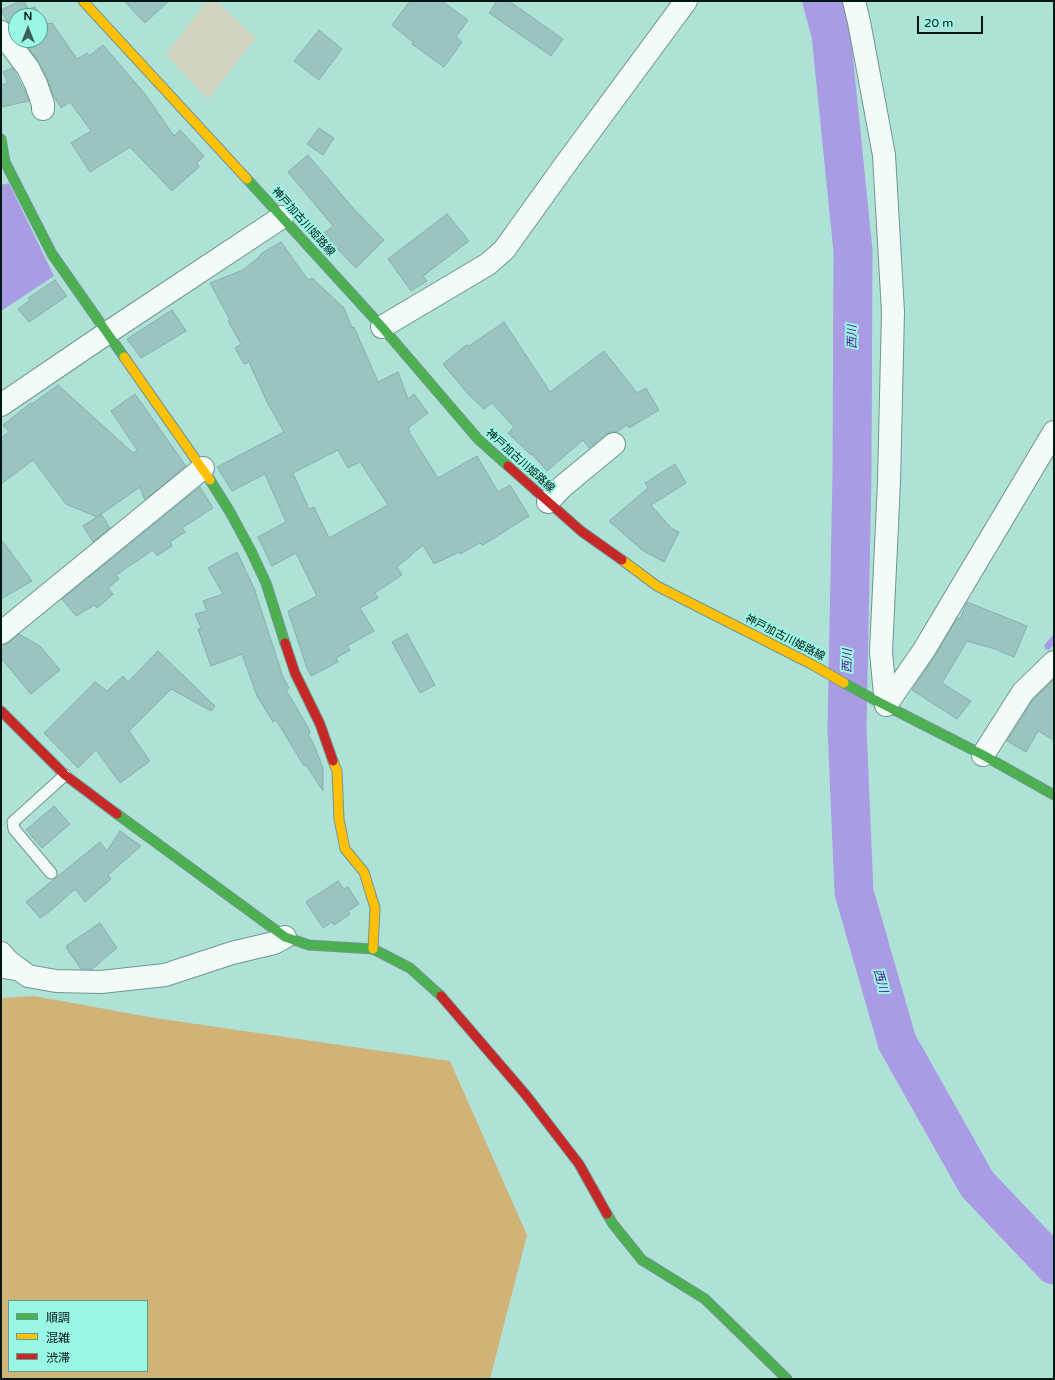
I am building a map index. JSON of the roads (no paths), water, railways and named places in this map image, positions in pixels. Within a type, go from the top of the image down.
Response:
[{"type":"street","points":[[382,327],[488,264],[504,250],[686,1]]},
{"type":"street","points":[[854,1],[860,22],[884,155],[893,312],[889,482],[879,702]]},
{"type":"street","name":"神戸加古川姫路線","points":[[87,3],[382,327],[478,439],[581,531],[657,586],[813,665],[879,702],[983,755],[1054,795]]},
{"type":"street","points":[[1,32],[28,68],[36,84],[43,104],[43,109]]},
{"type":"street","points":[[1,139],[6,172],[52,254],[203,468],[230,512],[251,551],[266,584],[295,673],[320,724],[337,771],[339,819],[345,849],[364,872],[375,908],[373,949]]},
{"type":"street","points":[[1,405],[282,217]]},
{"type":"street","points":[[879,702],[924,650],[1054,432]]},
{"type":"street","points":[[548,502],[562,487],[614,444]]},
{"type":"street","points":[[1,633],[203,468]]},
{"type":"street","points":[[983,755],[1023,692],[1054,662]]},
{"type":"street","points":[[1,711],[65,775],[285,937],[309,945],[373,949],[410,968],[444,999],[526,1095],[579,1164],[613,1224],[642,1260],[704,1299],[787,1379]]},
{"type":"street","points":[[1,953],[8,961],[28,976],[56,982],[101,982],[164,974],[274,942],[285,937]]},
{"type":"lane","points":[[51,873],[14,828],[13,822],[65,775]]},
{"type":"lane","points":[[1,972],[28,976]]},
{"type":"waterway","name":"西川","points":[[822,1],[831,34],[853,251],[852,474],[847,728],[854,892],[897,1042],[977,1184],[1054,1265]]},
{"type":"waterway","points":[[1048,646],[1054,639]]}]
